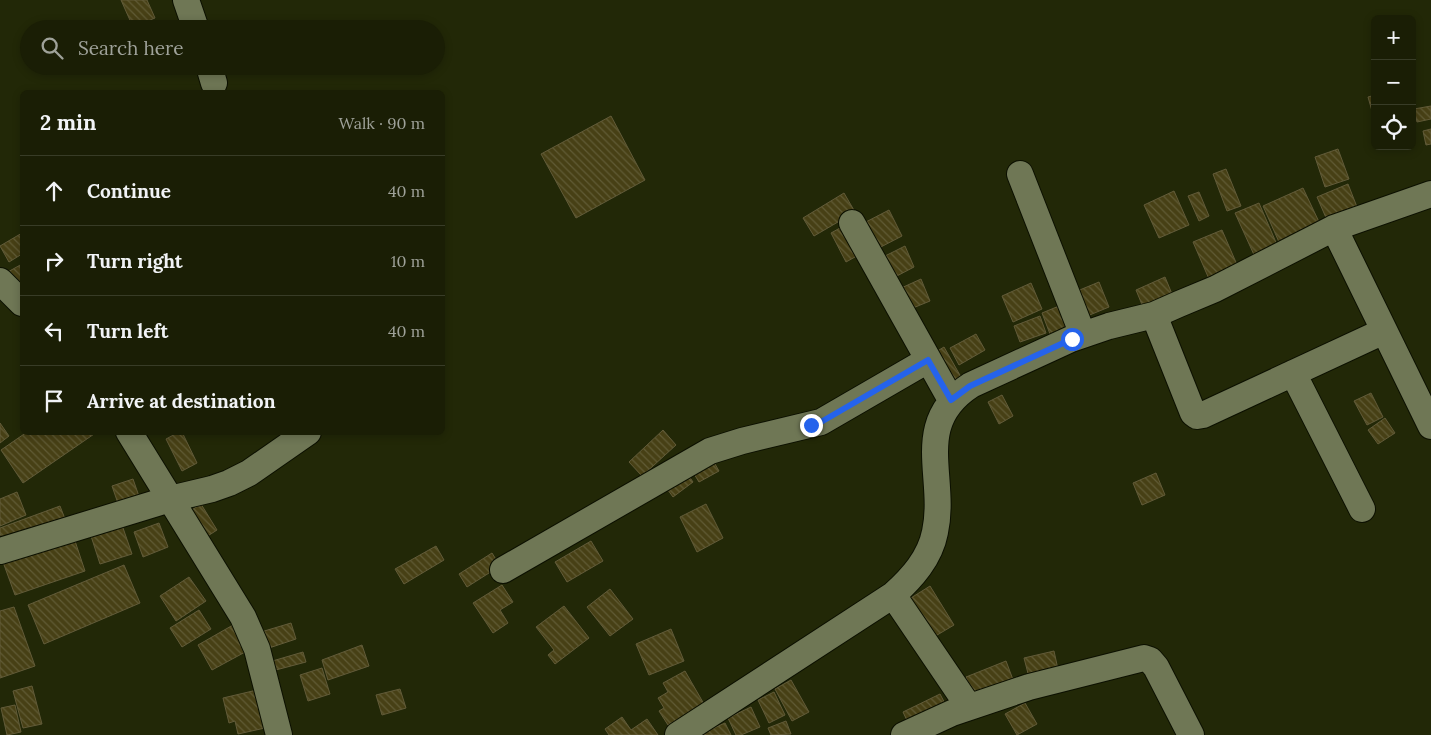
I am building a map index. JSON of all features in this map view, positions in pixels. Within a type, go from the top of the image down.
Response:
[{"type":"street","points":[[186,0],[193,20]]},
{"type":"street","points":[[1020,174],[1083,335]]},
{"type":"street","points":[[678,735],[893,595],[915,572],[927,555],[935,534],[938,514],[935,434],[940,419],[951,400],[970,386],[1083,335],[1109,326],[1154,315],[1215,289],[1334,228],[1431,194]]},
{"type":"street","points":[[852,223],[951,400]]},
{"type":"street","points":[[1334,228],[1431,426]]},
{"type":"street","points":[[0,281],[20,301]]},
{"type":"street","points":[[1154,315],[1193,413],[1197,416],[1203,415],[1384,331]]},
{"type":"street","points":[[503,570],[710,451],[742,441],[821,422],[928,360]]},
{"type":"street","points":[[1293,373],[1362,508]]},
{"type":"street","points":[[131,435],[250,630],[257,649],[279,735]]},
{"type":"street","points":[[0,550],[229,483],[249,473],[304,435]]},
{"type":"street","points":[[893,595],[969,707]]},
{"type":"street","points":[[904,735],[952,713],[1029,687],[1144,658],[1150,660],[1156,667],[1191,735]]},
{"type":"building","points":[[121,0],[147,0],[155,18],[150,20],[130,20]]},
{"type":"building","points":[[1371,96],[1371,108],[1368,97]]},
{"type":"building","points":[[1431,106],[1431,119],[1417,122],[1416,109]]},
{"type":"building","points":[[611,116],[645,180],[576,218],[541,154]]},
{"type":"building","points":[[1431,129],[1431,144],[1426,145],[1423,131]]},
{"type":"building","points":[[1338,149],[1349,179],[1325,187],[1315,157]]},
{"type":"building","points":[[1226,169],[1241,206],[1227,211],[1213,174]]},
{"type":"building","points":[[1348,184],[1357,207],[1327,220],[1317,197]]},
{"type":"building","points":[[1303,188],[1320,224],[1279,242],[1263,206]]},
{"type":"building","points":[[1174,191],[1189,225],[1159,238],[1144,205]]},
{"type":"building","points":[[1199,192],[1209,216],[1199,221],[1188,196]]},
{"type":"building","points":[[844,193],[855,212],[814,236],[803,218]]},
{"type":"building","points":[[1259,203],[1278,247],[1255,257],[1235,213]]},
{"type":"building","points":[[889,210],[902,236],[875,250],[862,224]]},
{"type":"building","points":[[849,223],[864,252],[846,262],[831,233]]},
{"type":"building","points":[[1222,230],[1238,267],[1209,279],[1193,242]]},
{"type":"building","points":[[20,234],[20,255],[9,262],[0,246]]},
{"type":"building","points":[[905,246],[914,267],[893,278],[883,257]]},
{"type":"building","points":[[20,265],[20,292],[6,273]]},
{"type":"building","points":[[1165,277],[1172,294],[1143,307],[1136,290]]},
{"type":"building","points":[[921,279],[930,301],[908,310],[899,289]]},
{"type":"building","points":[[1099,282],[1109,307],[1080,319],[1070,294]]},
{"type":"building","points":[[1031,283],[1042,309],[1013,322],[1002,296]]},
{"type":"building","points":[[1064,304],[1073,325],[1050,334],[1042,313]]},
{"type":"building","points":[[1040,316],[1046,333],[1020,342],[1014,326]]},
{"type":"building","points":[[976,334],[985,350],[959,365],[950,348]]},
{"type":"building","points":[[944,347],[965,384],[950,393],[929,356]]},
{"type":"building","points":[[1371,393],[1383,417],[1367,425],[1354,401]]},
{"type":"building","points":[[1002,395],[1013,416],[999,424],[988,402]]},
{"type":"building","points":[[1385,418],[1395,433],[1378,444],[1368,430]]},
{"type":"building","points":[[0,423],[9,436],[0,443]]},
{"type":"building","points":[[663,430],[676,445],[642,476],[629,462]]},
{"type":"building","points":[[23,435],[93,435],[23,483],[1,450]]},
{"type":"building","points":[[173,435],[183,435],[197,463],[182,471],[166,439]]},
{"type":"building","points":[[711,457],[719,471],[699,482],[691,469]]},
{"type":"building","points":[[686,472],[693,482],[673,497],[665,486]]},
{"type":"building","points":[[1156,473],[1165,495],[1142,505],[1133,483]]},
{"type":"building","points":[[133,479],[142,505],[121,512],[112,486]]},
{"type":"building","points":[[17,492],[26,515],[0,526],[0,499]]},
{"type":"building","points":[[201,504],[217,530],[200,541],[184,515]]},
{"type":"building","points":[[706,504],[723,538],[697,552],[680,517]]},
{"type":"building","points":[[60,506],[67,524],[5,547],[0,528]]},
{"type":"building","points":[[159,523],[168,547],[143,557],[134,532]]},
{"type":"building","points":[[122,525],[132,554],[100,564],[91,536]]},
{"type":"building","points":[[74,538],[85,571],[15,595],[3,562]]},
{"type":"building","points":[[591,541],[603,561],[567,582],[555,562]]},
{"type":"building","points":[[436,546],[444,560],[404,584],[395,569]]},
{"type":"building","points":[[492,553],[500,566],[467,587],[459,574]]},
{"type":"building","points":[[124,565],[140,603],[44,644],[28,605]]},
{"type":"building","points":[[189,577],[206,601],[176,621],[160,596]]},
{"type":"building","points":[[502,585],[513,602],[500,610],[508,623],[493,633],[473,603]]},
{"type":"building","points":[[930,586],[954,625],[927,641],[903,603]]},
{"type":"building","points":[[610,589],[633,619],[610,636],[587,607]]},
{"type":"building","points":[[564,606],[589,638],[555,664],[548,655],[554,650],[536,627]]},
{"type":"building","points":[[14,607],[35,666],[0,678],[0,611]]},
{"type":"building","points":[[199,610],[211,629],[182,647],[170,628]]},
{"type":"building","points":[[291,623],[296,639],[266,649],[261,632]]},
{"type":"building","points":[[233,625],[247,651],[212,670],[198,645]]},
{"type":"building","points":[[671,629],[684,661],[649,675],[636,644]]},
{"type":"building","points":[[362,645],[369,666],[328,680],[322,660]]},
{"type":"building","points":[[1054,651],[1059,674],[1030,681],[1024,658]]},
{"type":"building","points":[[303,652],[306,662],[272,671],[269,662]]},
{"type":"building","points":[[1006,661],[1015,685],[975,701],[966,677]]},
{"type":"building","points":[[322,668],[330,694],[308,701],[300,675]]},
{"type":"building","points":[[685,671],[704,704],[668,725],[659,711],[664,708],[658,698],[668,692],[663,683]]},
{"type":"building","points":[[791,680],[809,712],[792,721],[775,689]]},
{"type":"building","points":[[32,686],[42,724],[23,728],[13,691]]},
{"type":"building","points":[[400,689],[406,708],[382,715],[376,695]]},
{"type":"building","points":[[257,690],[265,728],[238,734],[235,721],[229,723],[223,698]]},
{"type":"building","points":[[774,692],[785,715],[769,723],[758,700]]},
{"type":"building","points":[[940,694],[949,711],[911,729],[903,712]]},
{"type":"building","points":[[1025,703],[1037,724],[1017,735],[1005,714]]},
{"type":"building","points":[[15,705],[21,732],[7,735],[1,708]]},
{"type":"building","points":[[751,707],[760,727],[741,735],[736,735],[728,718]]},
{"type":"building","points":[[622,717],[631,730],[647,719],[658,735],[609,735],[605,729]]},
{"type":"building","points":[[786,721],[791,734],[771,735],[768,728]]},
{"type":"building","points":[[725,723],[731,735],[698,735]]},
{"type":"route","points":[[811,425],[821,422],[928,360],[951,400],[970,386],[1072,339]]}]
